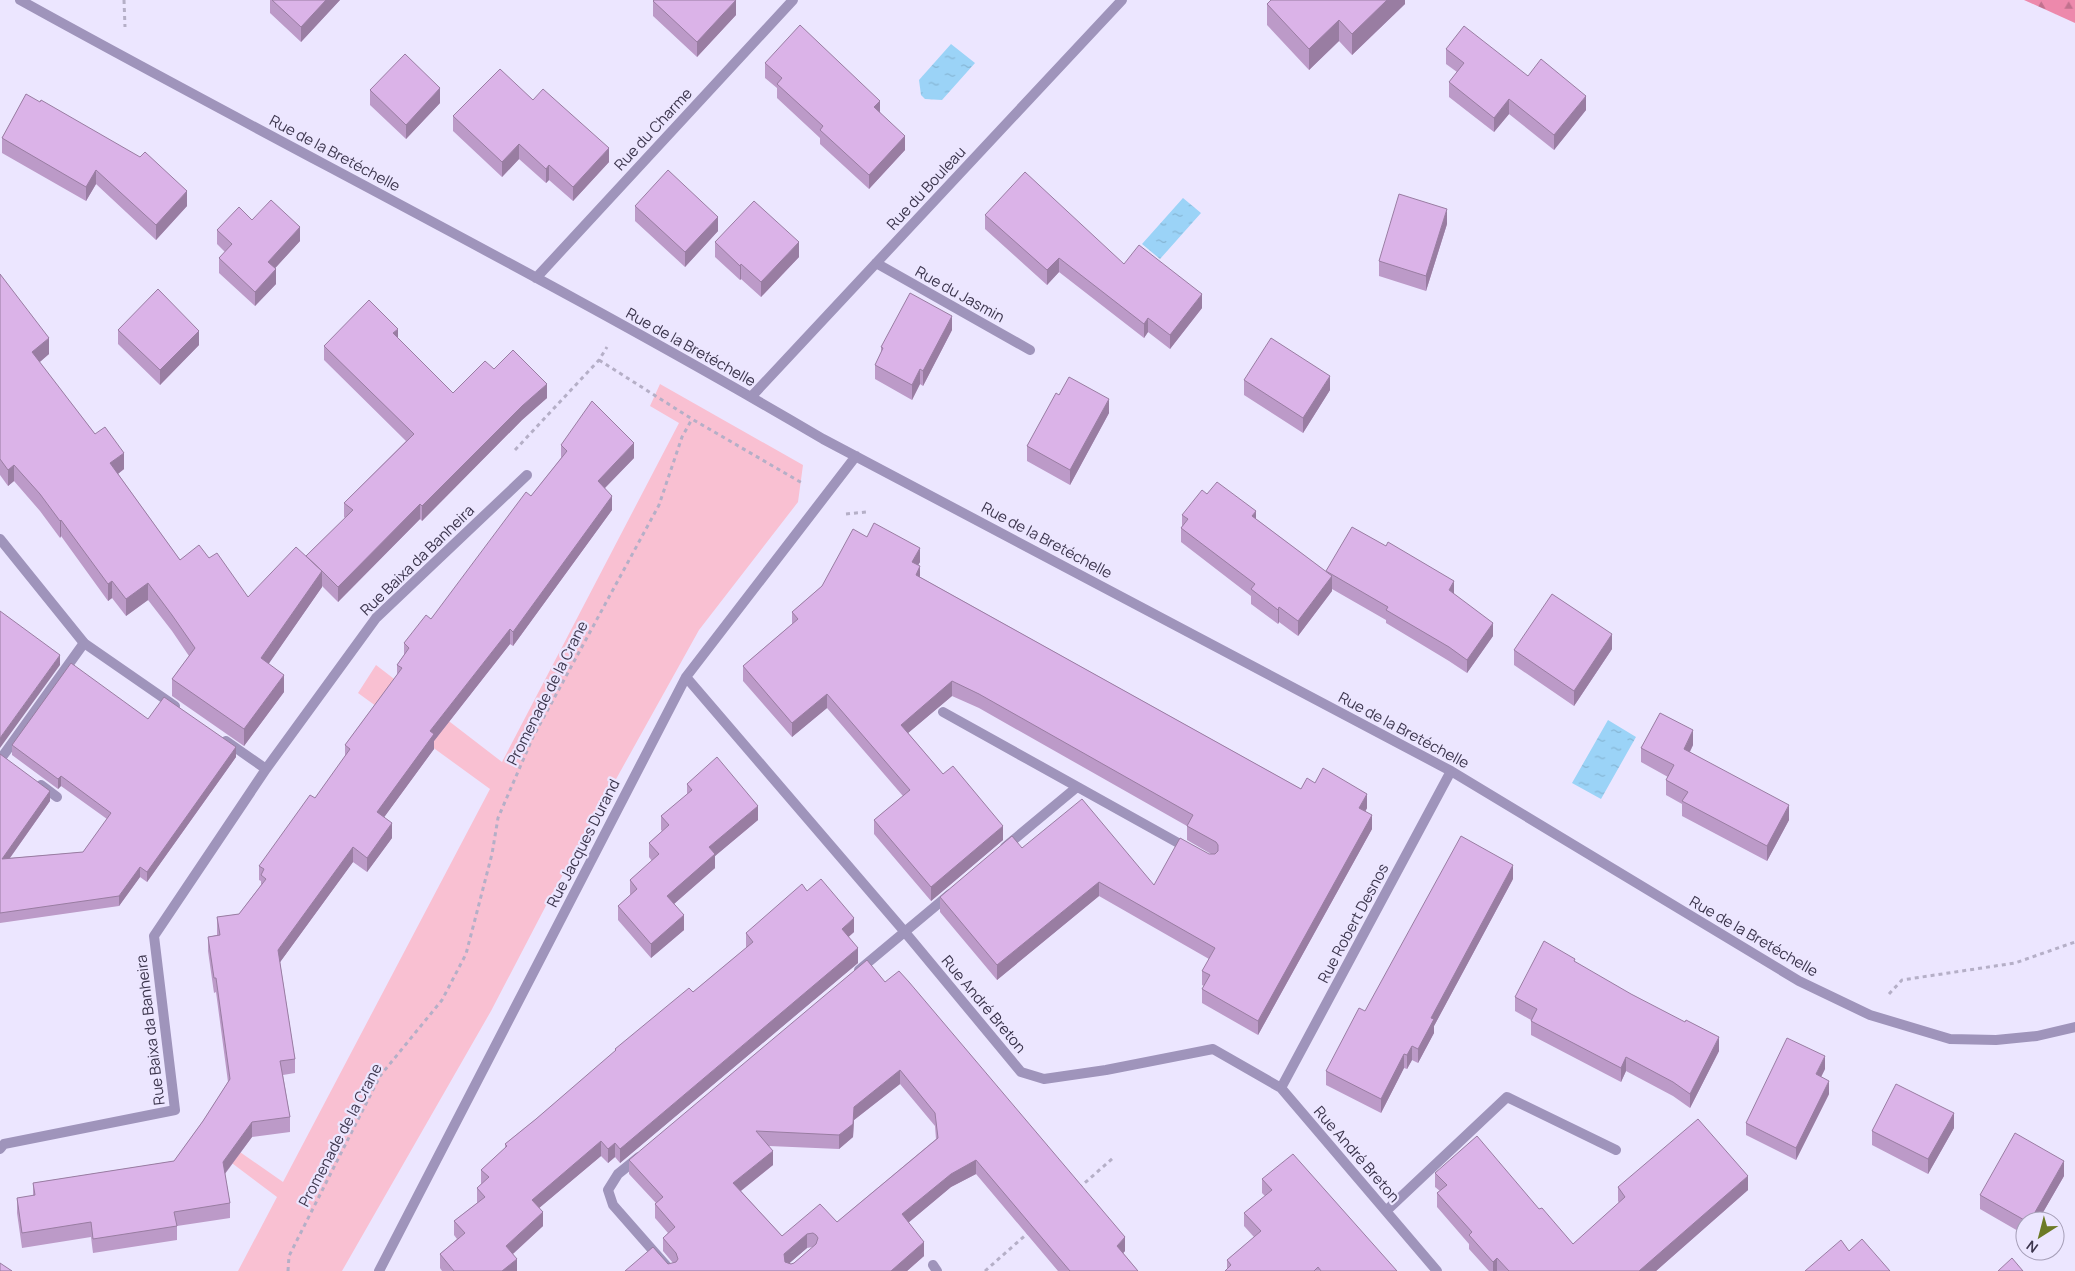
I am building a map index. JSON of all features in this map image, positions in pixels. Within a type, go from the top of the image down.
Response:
[{"type":"street","name":"Rue de la Bretéchelle","points":[[20,0],[536,278],[823,439],[1450,771],[1799,981],[1870,1015],[1950,1039],[1996,1040],[2037,1036],[2075,1027]]},
{"type":"street","name":"Rue du Charme","points":[[536,278],[793,0]]},
{"type":"street","name":"Rue du Bouleau","points":[[751,397],[1122,0]]},
{"type":"street","name":"Rue du Jasmin","points":[[876,263],[1030,350]]},
{"type":"street","name":"Rue Jacques Durand","points":[[379,1271],[686,677],[856,456]]},
{"type":"street","name":"Rue Baixa da Banheira","points":[[0,1149],[4,1144],[175,1110],[154,936],[266,770],[376,618],[527,475]]},
{"type":"street","points":[[0,539],[84,644],[187,714]]},
{"type":"street","points":[[4,758],[84,644]]},
{"type":"street","name":"Rue André Breton","points":[[686,677],[904,931],[1021,1072],[1044,1079],[1106,1070],[1212,1049],[1281,1088],[1437,1271]]},
{"type":"street","points":[[943,712],[1195,852]]},
{"type":"street","points":[[218,736],[266,770]]},
{"type":"street","name":"Rue Robert Desnos","points":[[1281,1088],[1450,771]]},
{"type":"street","points":[[34,780],[57,797]]},
{"type":"street","points":[[994,856],[1077,787]]},
{"type":"street","points":[[852,976],[957,888]]},
{"type":"street","points":[[1386,1211],[1507,1097],[1616,1150]]},
{"type":"street","points":[[648,1149],[618,1174],[608,1190],[613,1205],[672,1271]]},
{"type":"path","points":[[124,0],[125,34]]},
{"type":"path","points":[[527,475],[514,452],[600,360],[692,419],[797,479],[821,500],[847,515],[866,512]]},
{"type":"path","name":"Promenade de la Crane","points":[[288,1271],[289,1256],[380,1076],[442,1000],[466,954],[492,854],[498,818],[533,737],[659,505],[682,437],[692,419]]},
{"type":"path","points":[[1870,1015],[1902,980],[2015,963],[2075,942]]},
{"type":"path","points":[[1077,1190],[1113,1158]]},
{"type":"path","points":[[985,1271],[1035,1227]]},
{"type":"shaded area","points":[[660,384],[803,465],[798,502],[699,630],[551,896],[491,1011],[342,1271],[238,1271],[277,1197],[200,1139],[207,1129],[283,1182],[490,789],[358,693],[376,665],[502,762],[679,423],[650,406]]},
{"type":"green space","points":[[2024,0],[2075,0],[2075,23]]},
{"type":"water","points":[[951,44],[975,63],[942,100],[925,99],[921,95],[919,80]]},
{"type":"water","points":[[1183,198],[1201,213],[1160,259],[1142,244]]},
{"type":"water","points":[[1608,720],[1636,737],[1601,799],[1572,783]]},
{"type":"building","points":[[272,0],[326,0],[301,27]]},
{"type":"building","points":[[654,0],[736,0],[697,42]]},
{"type":"building","points":[[1271,0],[1387,0],[1352,34],[1339,20],[1309,49],[1267,4]]},
{"type":"building","points":[[800,25],[880,101],[874,107],[905,136],[869,175],[820,130],[823,126],[777,84],[782,78],[765,63]]},
{"type":"building","points":[[1464,26],[1528,76],[1541,59],[1586,96],[1554,135],[1509,99],[1494,118],[1449,82],[1464,63],[1446,49]]},
{"type":"building","points":[[405,54],[440,88],[406,125],[370,90]]},
{"type":"building","points":[[500,69],[533,100],[543,89],[609,148],[573,187],[549,165],[546,169],[519,144],[502,162],[453,116]]},
{"type":"building","points":[[26,94],[40,102],[41,100],[140,157],[145,152],[187,191],[156,225],[96,170],[86,187],[2,138]]},
{"type":"building","points":[[668,170],[718,217],[685,252],[635,206]]},
{"type":"building","points":[[1025,172],[1124,264],[1139,245],[1202,294],[1170,335],[1148,318],[1144,324],[1059,258],[1047,270],[985,215]]},
{"type":"building","points":[[1399,194],[1447,209],[1426,276],[1379,261]]},
{"type":"building","points":[[271,200],[300,227],[268,262],[276,269],[255,292],[219,258],[232,244],[217,230],[239,207],[252,220]]},
{"type":"building","points":[[754,201],[799,242],[761,282],[741,264],[740,266],[715,242]]},
{"type":"building","points":[[0,274],[49,338],[32,352],[95,434],[105,427],[124,453],[110,463],[180,560],[199,545],[209,558],[217,553],[248,597],[296,547],[322,571],[261,658],[284,675],[244,729],[172,679],[195,648],[148,583],[126,599],[112,581],[108,584],[40,494],[14,465],[8,470],[0,459]]},
{"type":"building","points":[[158,289],[199,331],[160,370],[118,330]]},
{"type":"building","points":[[910,293],[952,316],[923,371],[920,369],[912,385],[875,365],[883,348],[881,347]]},
{"type":"building","points":[[369,300],[398,329],[393,333],[453,393],[485,361],[494,369],[513,350],[547,384],[522,406],[422,506],[420,504],[338,587],[306,556],[353,510],[344,503],[414,434],[324,346]]},
{"type":"building","points":[[1271,338],[1330,376],[1303,418],[1244,380]]},
{"type":"building","points":[[1069,377],[1109,399],[1070,470],[1027,446],[1056,393],[1059,395]]},
{"type":"building","points":[[592,401],[634,443],[598,481],[612,496],[513,632],[510,629],[430,731],[434,734],[377,812],[392,823],[367,858],[353,847],[278,950],[295,1059],[280,1061],[290,1117],[252,1122],[223,1162],[230,1203],[174,1212],[177,1226],[93,1239],[91,1222],[22,1233],[17,1198],[35,1195],[33,1183],[174,1161],[203,1121],[230,1079],[216,978],[214,978],[208,937],[220,935],[217,917],[239,914],[266,879],[261,875],[264,869],[259,866],[310,795],[315,798],[350,749],[345,745],[402,668],[397,665],[409,648],[404,643],[426,615],[431,619],[526,492],[531,496],[567,451],[561,445]]},
{"type":"building","points":[[1217,482],[1256,511],[1252,516],[1332,576],[1298,621],[1279,607],[1278,610],[1251,589],[1255,584],[1181,528],[1188,519],[1182,515],[1202,490],[1207,494]]},
{"type":"building","points":[[874,523],[920,548],[912,562],[920,566],[916,575],[1301,789],[1307,778],[1315,783],[1323,768],[1367,794],[1359,808],[1372,815],[1258,1021],[1202,989],[1210,975],[1202,971],[1215,948],[1099,882],[997,965],[940,897],[1012,836],[1022,848],[1082,799],[1154,885],[1180,838],[1209,854],[1215,854],[1218,851],[1216,842],[1187,826],[1193,815],[979,694],[952,681],[901,725],[943,774],[953,766],[1003,826],[931,887],[874,820],[910,790],[827,694],[792,723],[743,666],[798,619],[792,612],[822,586],[853,529],[867,537]]},
{"type":"building","points":[[1352,527],[1386,546],[1388,542],[1454,581],[1449,590],[1493,623],[1467,660],[1449,647],[1386,610],[1388,607],[1326,571]]},
{"type":"building","points":[[1552,594],[1612,634],[1574,691],[1514,650]]},
{"type":"building","points":[[0,611],[60,655],[0,738]]},
{"type":"building","points":[[71,663],[148,719],[164,697],[236,747],[147,872],[140,867],[119,896],[0,913],[0,754],[50,791],[2,859],[83,852],[111,813],[61,776],[58,779],[12,745]]},
{"type":"building","points":[[1660,713],[1693,730],[1684,749],[1789,805],[1767,846],[1682,801],[1688,792],[1666,780],[1674,765],[1641,748]]},
{"type":"building","points":[[717,757],[758,806],[709,847],[715,854],[667,896],[684,915],[651,944],[618,906],[637,889],[630,880],[659,854],[649,843],[669,825],[661,816],[692,790],[687,784]]},
{"type":"building","points":[[1461,836],[1513,865],[1431,1018],[1434,1019],[1418,1049],[1412,1046],[1407,1055],[1404,1054],[1381,1099],[1326,1071],[1359,1008],[1365,1011]]},
{"type":"building","points":[[821,879],[854,918],[842,929],[858,948],[620,1149],[615,1143],[608,1149],[601,1141],[532,1200],[543,1212],[506,1246],[517,1259],[502,1271],[454,1271],[440,1254],[465,1233],[454,1221],[485,1197],[477,1188],[489,1177],[481,1170],[507,1146],[505,1144],[689,988],[693,992],[753,942],[746,933],[802,884],[807,891]]},
{"type":"building","points":[[1544,941],[1631,994],[1719,1037],[1690,1094],[1673,1082],[1626,1057],[1621,1068],[1531,1021],[1537,1009],[1515,997]]},
{"type":"building","points":[[867,960],[885,982],[899,971],[909,982],[1125,1237],[1117,1246],[1138,1271],[1070,1271],[976,1160],[951,1174],[902,1214],[924,1242],[891,1271],[625,1271],[653,1247],[668,1264],[676,1262],[678,1259],[676,1253],[663,1238],[675,1227],[655,1204],[663,1197],[629,1160]],"holes":[[[900,1070],[935,1113],[938,1138],[837,1222],[820,1204],[782,1236],[733,1183],[773,1151],[756,1131],[839,1135],[853,1124],[854,1107]],[[813,1233],[818,1238],[816,1244],[794,1263],[785,1262],[784,1254],[807,1234]]]},
{"type":"building","points":[[1787,1038],[1825,1056],[1816,1074],[1829,1081],[1796,1148],[1746,1123]]},
{"type":"building","points":[[1896,1084],[1954,1113],[1928,1159],[1872,1131]]},
{"type":"building","points":[[1698,1119],[1748,1176],[1639,1271],[1509,1271],[1497,1258],[1493,1262],[1469,1235],[1472,1232],[1437,1193],[1447,1185],[1435,1173],[1477,1136],[1539,1209],[1542,1208],[1573,1244],[1625,1197],[1618,1187]]},
{"type":"building","points":[[2015,1133],[2064,1161],[2036,1211],[2015,1211],[2015,1215],[1980,1195]]},
{"type":"building","points":[[1293,1154],[1397,1271],[1321,1271],[1318,1267],[1314,1271],[1225,1271],[1231,1265],[1227,1260],[1261,1231],[1244,1213],[1272,1190],[1262,1179]]},
{"type":"building","points":[[1862,1239],[1890,1271],[1805,1271],[1841,1240],[1849,1251]]},
{"type":"building","points":[[2012,1258],[2023,1271],[1998,1271]]},
{"type":"building","points":[[0,1263],[12,1271],[0,1271]]}]
